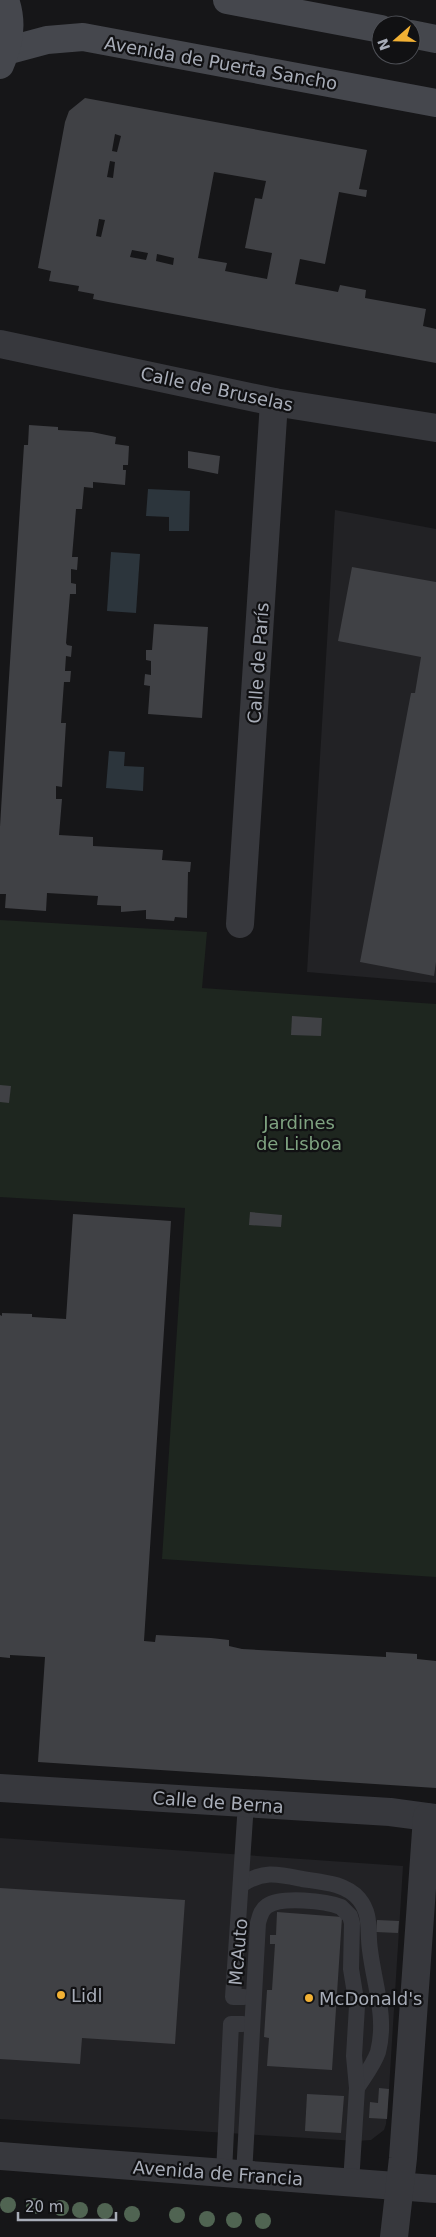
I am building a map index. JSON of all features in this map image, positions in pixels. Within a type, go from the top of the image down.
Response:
[{"type":"street","points":[[3,58],[10,22],[5,0]]},
{"type":"street","points":[[226,0],[371,26]]},
{"type":"street","points":[[421,36],[436,39]]},
{"type":"street","name":"Avenida de Puerta Sancho","points":[[3,58],[47,40],[83,37],[436,103]]},
{"type":"street","name":"Calle de Bruselas","points":[[0,344],[274,402],[436,428]]},
{"type":"street","name":"Calle de París","points":[[240,924],[274,402]]},
{"type":"street","name":"Calle de Berna","points":[[0,1788],[246,1803],[432,1817]]},
{"type":"street","points":[[394,2237],[401,2187],[432,1817]]},
{"type":"street","name":"Avenida de Francia","points":[[0,2156],[436,2189]]},
{"type":"lane","points":[[244,1997],[233,1997],[246,1803]]},
{"type":"lane","points":[[241,1885],[257,1876],[284,1876],[341,1887],[358,1898],[364,1907],[368,1916],[370,1948],[379,1992],[379,2046],[376,2057],[357,2088]]},
{"type":"lane","name":"McAuto","points":[[234,2174],[258,1923],[263,1909],[268,1905],[283,1900],[335,1904],[350,1916],[352,1932],[351,1969],[357,2006],[354,2056],[357,2088],[351,2183]]},
{"type":"lane","points":[[234,2174],[231,2024],[243,2024]]},
{"type":"shaded area","points":[[148,489],[190,491],[189,531],[169,531],[169,517],[146,516]]},
{"type":"shaded area","points":[[335,510],[436,529],[436,983],[307,972]]},
{"type":"shaded area","points":[[111,552],[140,554],[136,613],[107,611]]},
{"type":"shaded area","points":[[109,751],[125,752],[124,766],[144,767],[143,791],[106,788]]},
{"type":"shaded area","points":[[0,1838],[403,1866],[389,2089],[384,2130],[371,2140],[357,2141],[0,2119]]},
{"type":"green space","name":"Jardines de Lisboa","points":[[0,920],[207,932],[202,988],[436,1004],[436,1577],[162,1559],[185,1208],[0,1197]]},
{"type":"building","points":[[85,98],[367,150],[359,189],[367,190],[366,197],[339,192],[325,264],[300,259],[295,284],[338,292],[340,285],[366,290],[365,298],[426,309],[423,326],[436,329],[436,363],[93,299],[94,294],[78,291],[79,286],[49,281],[51,271],[38,268],[65,122],[69,111]],"holes":[[[115,134],[121,136],[117,152],[112,151]],[[110,161],[115,162],[113,178],[107,177]],[[214,172],[266,181],[262,199],[255,198],[245,248],[272,253],[267,279],[225,271],[227,263],[198,258]],[[99,219],[105,220],[101,237],[96,236]],[[132,250],[148,253],[146,260],[130,257]],[[157,254],[174,258],[173,265],[156,261]]]},
{"type":"building","points":[[29,425],[58,427],[58,430],[92,432],[116,437],[115,444],[129,446],[128,465],[123,465],[123,470],[126,470],[125,485],[93,482],[93,488],[84,487],[82,509],[76,509],[72,557],[78,557],[77,570],[71,569],[71,583],[76,584],[76,594],[70,594],[66,643],[72,646],[71,657],[66,656],[65,671],[71,671],[70,682],[64,682],[61,723],[66,723],[62,787],[56,786],[56,799],[62,799],[59,835],[93,837],[93,846],[163,850],[162,860],[191,862],[190,872],[188,872],[187,918],[175,917],[174,921],[146,919],[146,910],[121,912],[121,906],[97,905],[98,896],[47,893],[46,911],[5,908],[6,894],[0,894],[0,827],[8,693],[24,445],[28,445]]},
{"type":"building","points":[[188,451],[220,456],[218,474],[188,468]]},
{"type":"building","points":[[352,567],[436,582],[436,962],[434,976],[360,962],[411,693],[415,693],[421,657],[338,641]]},
{"type":"building","points":[[154,624],[208,627],[202,718],[148,714],[150,686],[144,685],[145,674],[151,675],[151,661],[146,660],[146,650],[152,650]]},
{"type":"building","points":[[292,1016],[322,1018],[321,1036],[291,1035]]},
{"type":"building","points":[[0,1085],[11,1086],[9,1103],[0,1102]]},
{"type":"building","points":[[250,1212],[282,1215],[281,1227],[249,1225]]},
{"type":"building","points":[[73,1214],[171,1221],[144,1641],[155,1642],[156,1635],[211,1638],[229,1640],[229,1646],[242,1649],[386,1657],[386,1652],[417,1654],[417,1659],[436,1661],[436,1788],[38,1762],[45,1657],[10,1655],[10,1658],[0,1657],[0,1315],[2,1316],[2,1313],[32,1314],[32,1317],[66,1319]]},
{"type":"building","points":[[0,1888],[185,1900],[175,2044],[82,2038],[80,2064],[0,2059]]},
{"type":"building","points":[[277,1912],[342,1917],[332,2070],[267,2066],[269,2038],[264,2037],[267,1990],[272,1990],[275,1944],[270,1944],[270,1935],[276,1935]]},
{"type":"building","points":[[377,1920],[399,1921],[398,1933],[376,1932]]},
{"type":"building","points":[[379,2088],[389,2089],[387,2119],[369,2118],[370,2102],[378,2103]]},
{"type":"building","points":[[307,2094],[344,2096],[341,2133],[305,2131]]},
{"type":"place","name":"Lidl","points":[[61,1995]]},
{"type":"place","name":"McDonald's","points":[[309,1998]]}]
